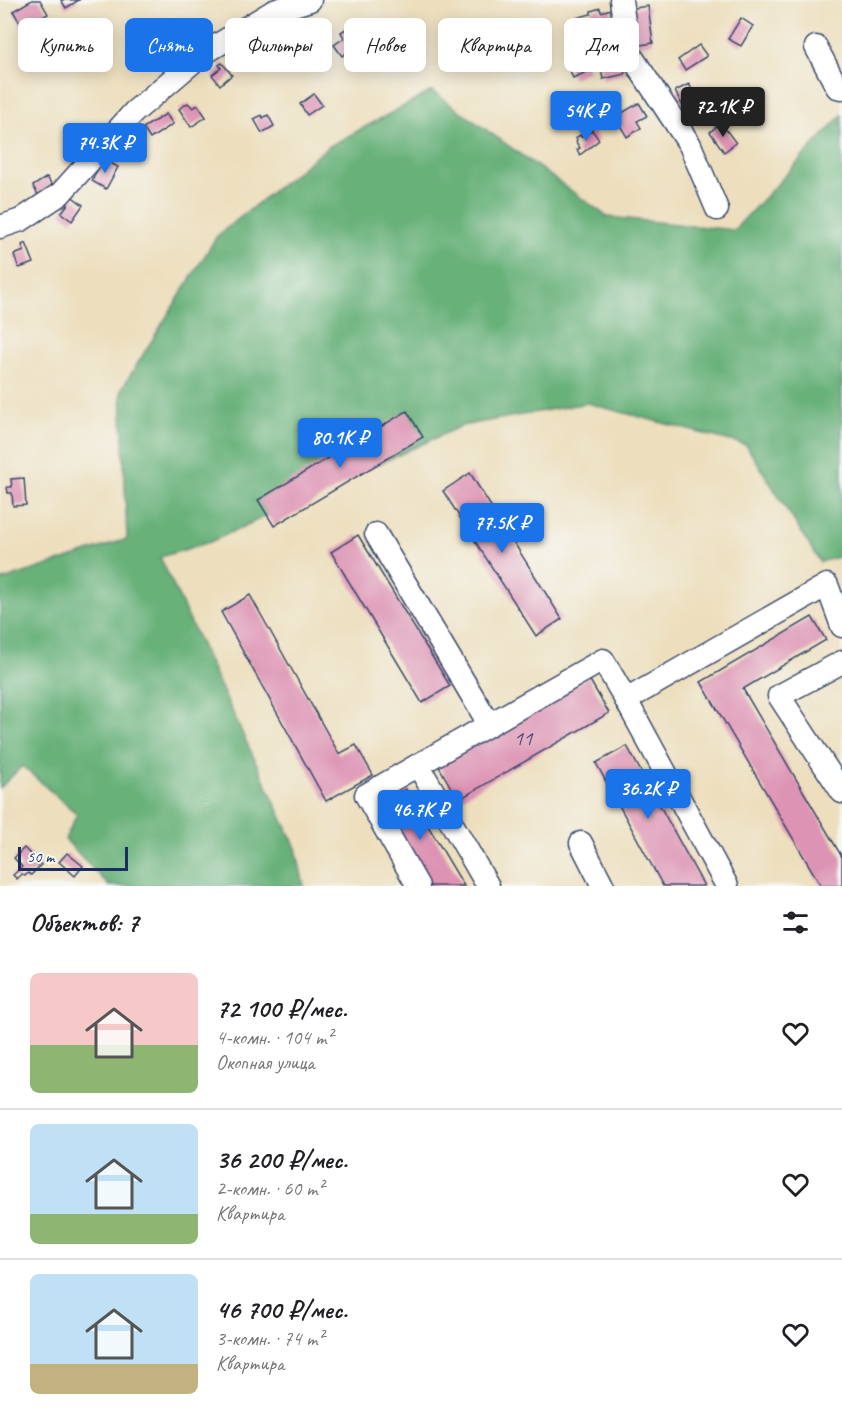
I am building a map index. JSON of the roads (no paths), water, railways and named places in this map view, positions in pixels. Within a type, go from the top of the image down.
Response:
[{"type":"street","points":[[0,227],[21,220],[60,194],[134,112],[201,55],[274,11],[310,0]]},
{"type":"street","points":[[621,0],[628,51],[690,145],[717,209]]},
{"type":"street","points":[[816,47],[837,87],[842,88]]},
{"type":"street","points":[[376,534],[489,724]]},
{"type":"street","points":[[626,700],[826,585],[842,626]]},
{"type":"street","points":[[418,886],[366,795],[603,660],[727,886]]},
{"type":"street","points":[[842,662],[779,696],[842,792]]},
{"type":"street","points":[[418,765],[488,886]]},
{"type":"street","points":[[581,843],[603,886]]}]
